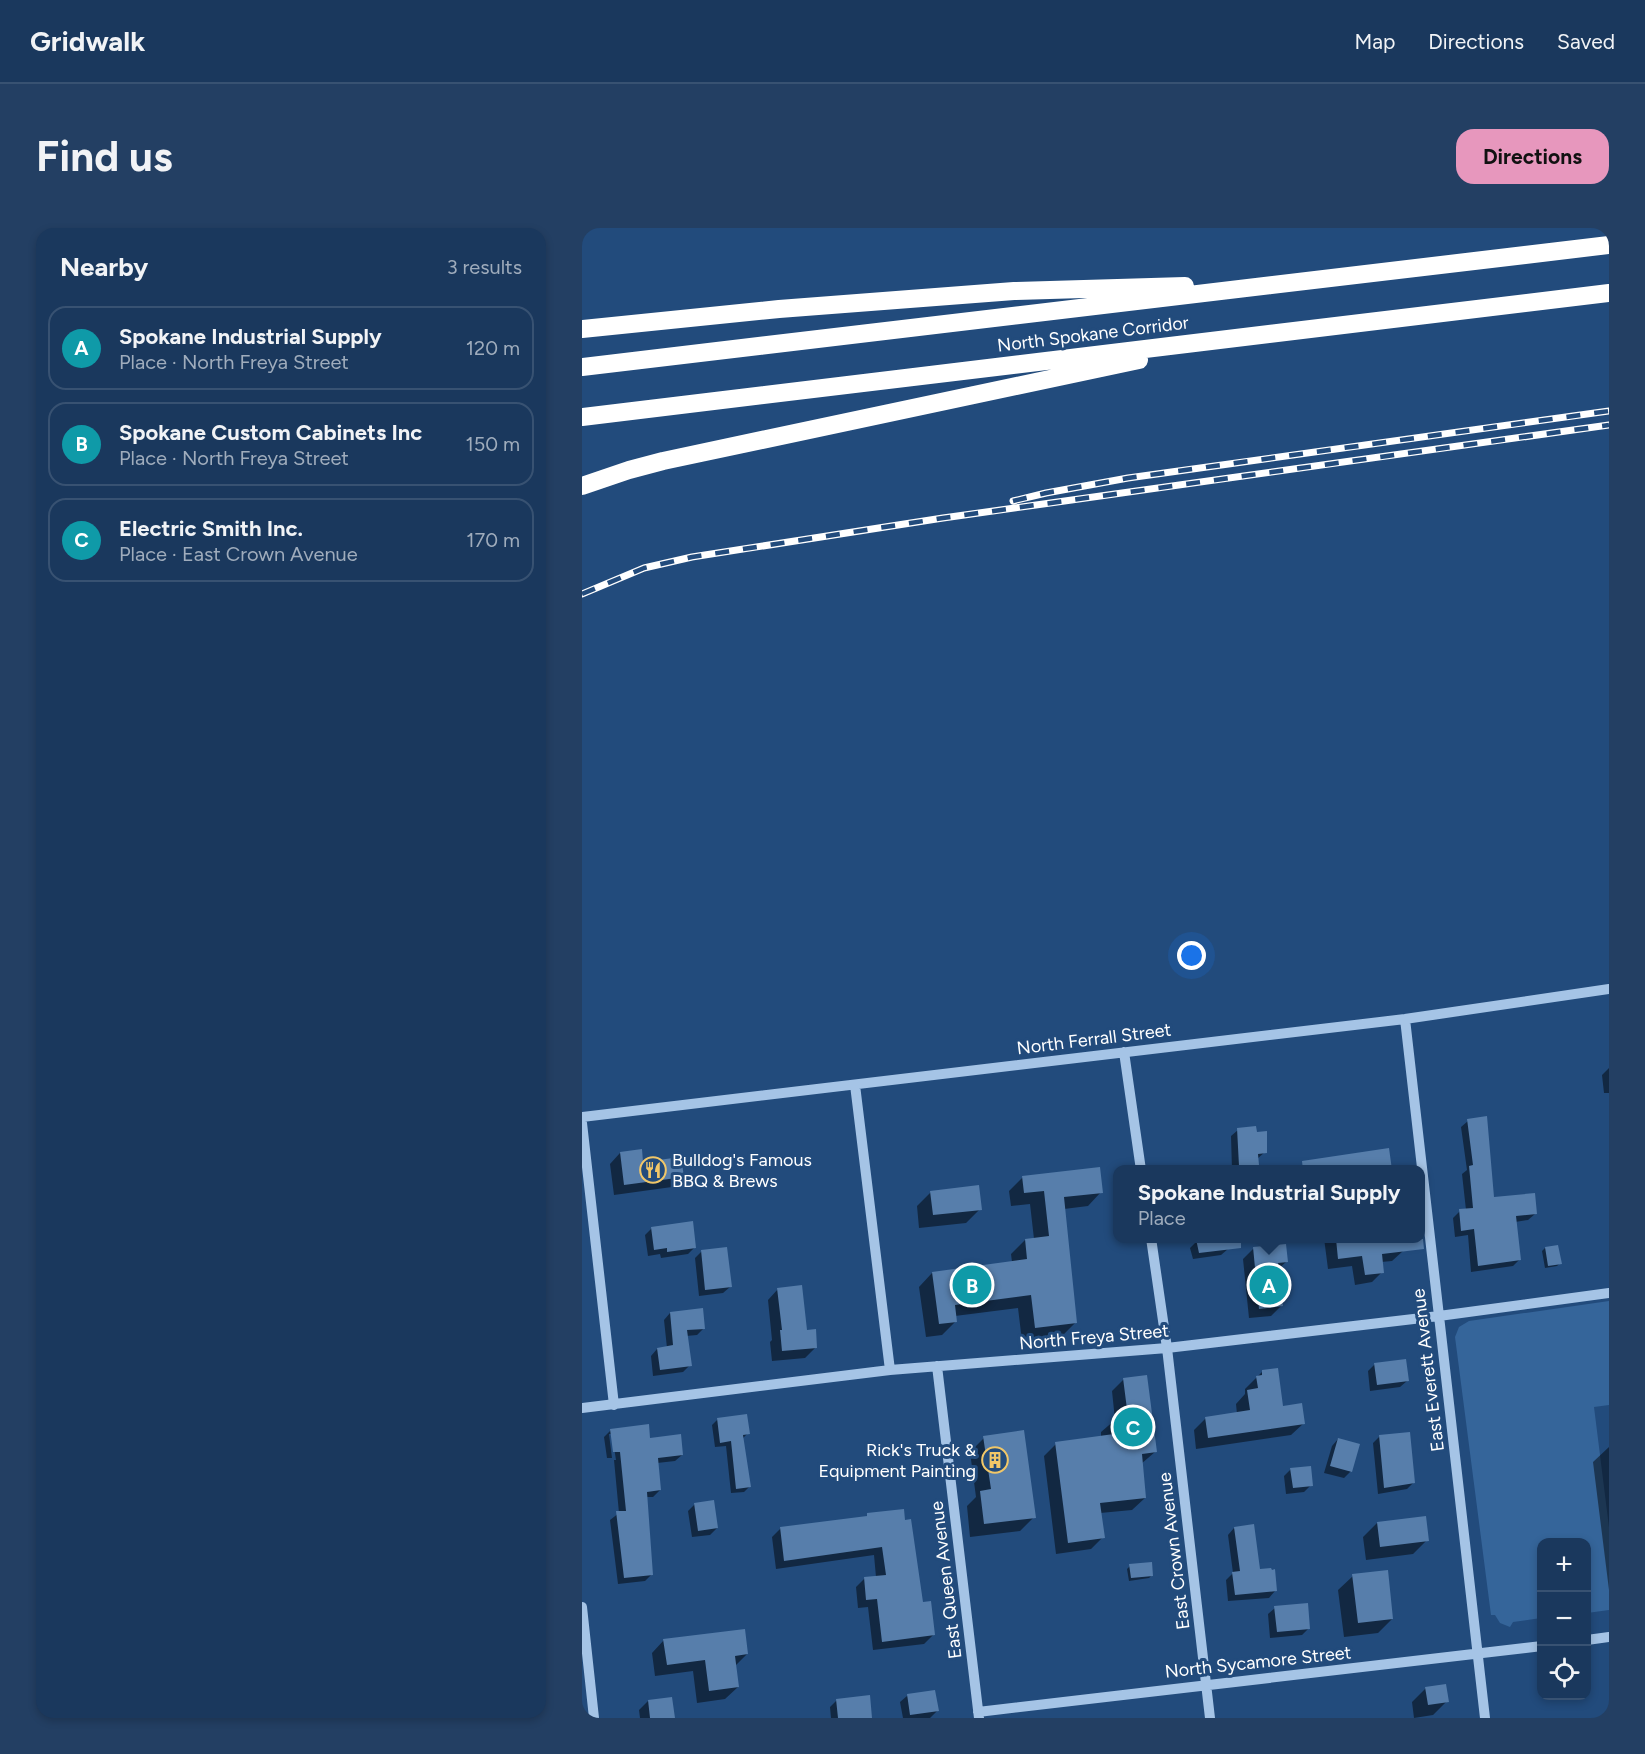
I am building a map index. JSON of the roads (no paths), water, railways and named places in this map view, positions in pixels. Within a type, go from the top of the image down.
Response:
[{"type":"highway","name":"North Spokane Corridor","points":[[582,367],[1609,245]]},
{"type":"highway","points":[[582,329],[790,308],[1014,291],[1318,281]]},
{"type":"highway","name":"North Spokane Corridor","points":[[582,417],[1609,293]]},
{"type":"highway","points":[[582,486],[663,461],[1290,330]]},
{"type":"street","name":"North Ferrall Street","points":[[582,1117],[1405,1019],[1609,989]]},
{"type":"street","name":"East Everett Avenue","points":[[1405,1019],[1421,1165]]},
{"type":"street","points":[[1124,1052],[1140,1165]]},
{"type":"street","points":[[855,1085],[890,1370]]},
{"type":"street","points":[[582,1123],[614,1405]]},
{"type":"street","name":"East Everett Avenue","points":[[1425,1199],[1485,1718]]},
{"type":"street","name":"East Crown Avenue","points":[[1152,1243],[1167,1348],[1210,1718]]},
{"type":"street","name":"North Freya Street","points":[[582,1408],[890,1370],[1167,1348],[1609,1293]]},
{"type":"street","name":"East Queen Avenue","points":[[937,1366],[978,1715]]},
{"type":"street","points":[[582,1607],[594,1718]]},
{"type":"street","points":[[1591,1639],[1609,1637]]},
{"type":"street","name":"North Sycamore Street","points":[[978,1715],[1206,1684],[1537,1647]]},
{"type":"railway","points":[[1013,501],[1128,478],[1609,411]]},
{"type":"railway","points":[[582,594],[644,568],[692,557],[943,518],[1609,425]]},
{"type":"place","name":"Bulldog's Famous BBQ & Brews","points":[[653,1170]]},
{"type":"place","name":"Spokane Custom Cabinets Inc","points":[[972,1285]]},
{"type":"place","name":"Spokane Industrial Supply","points":[[1269,1285]]},
{"type":"place","name":"Electric Smith Inc.","points":[[1133,1427]]},
{"type":"place","name":"Rick's Truck & Equipment Painting","points":[[995,1460]]}]
